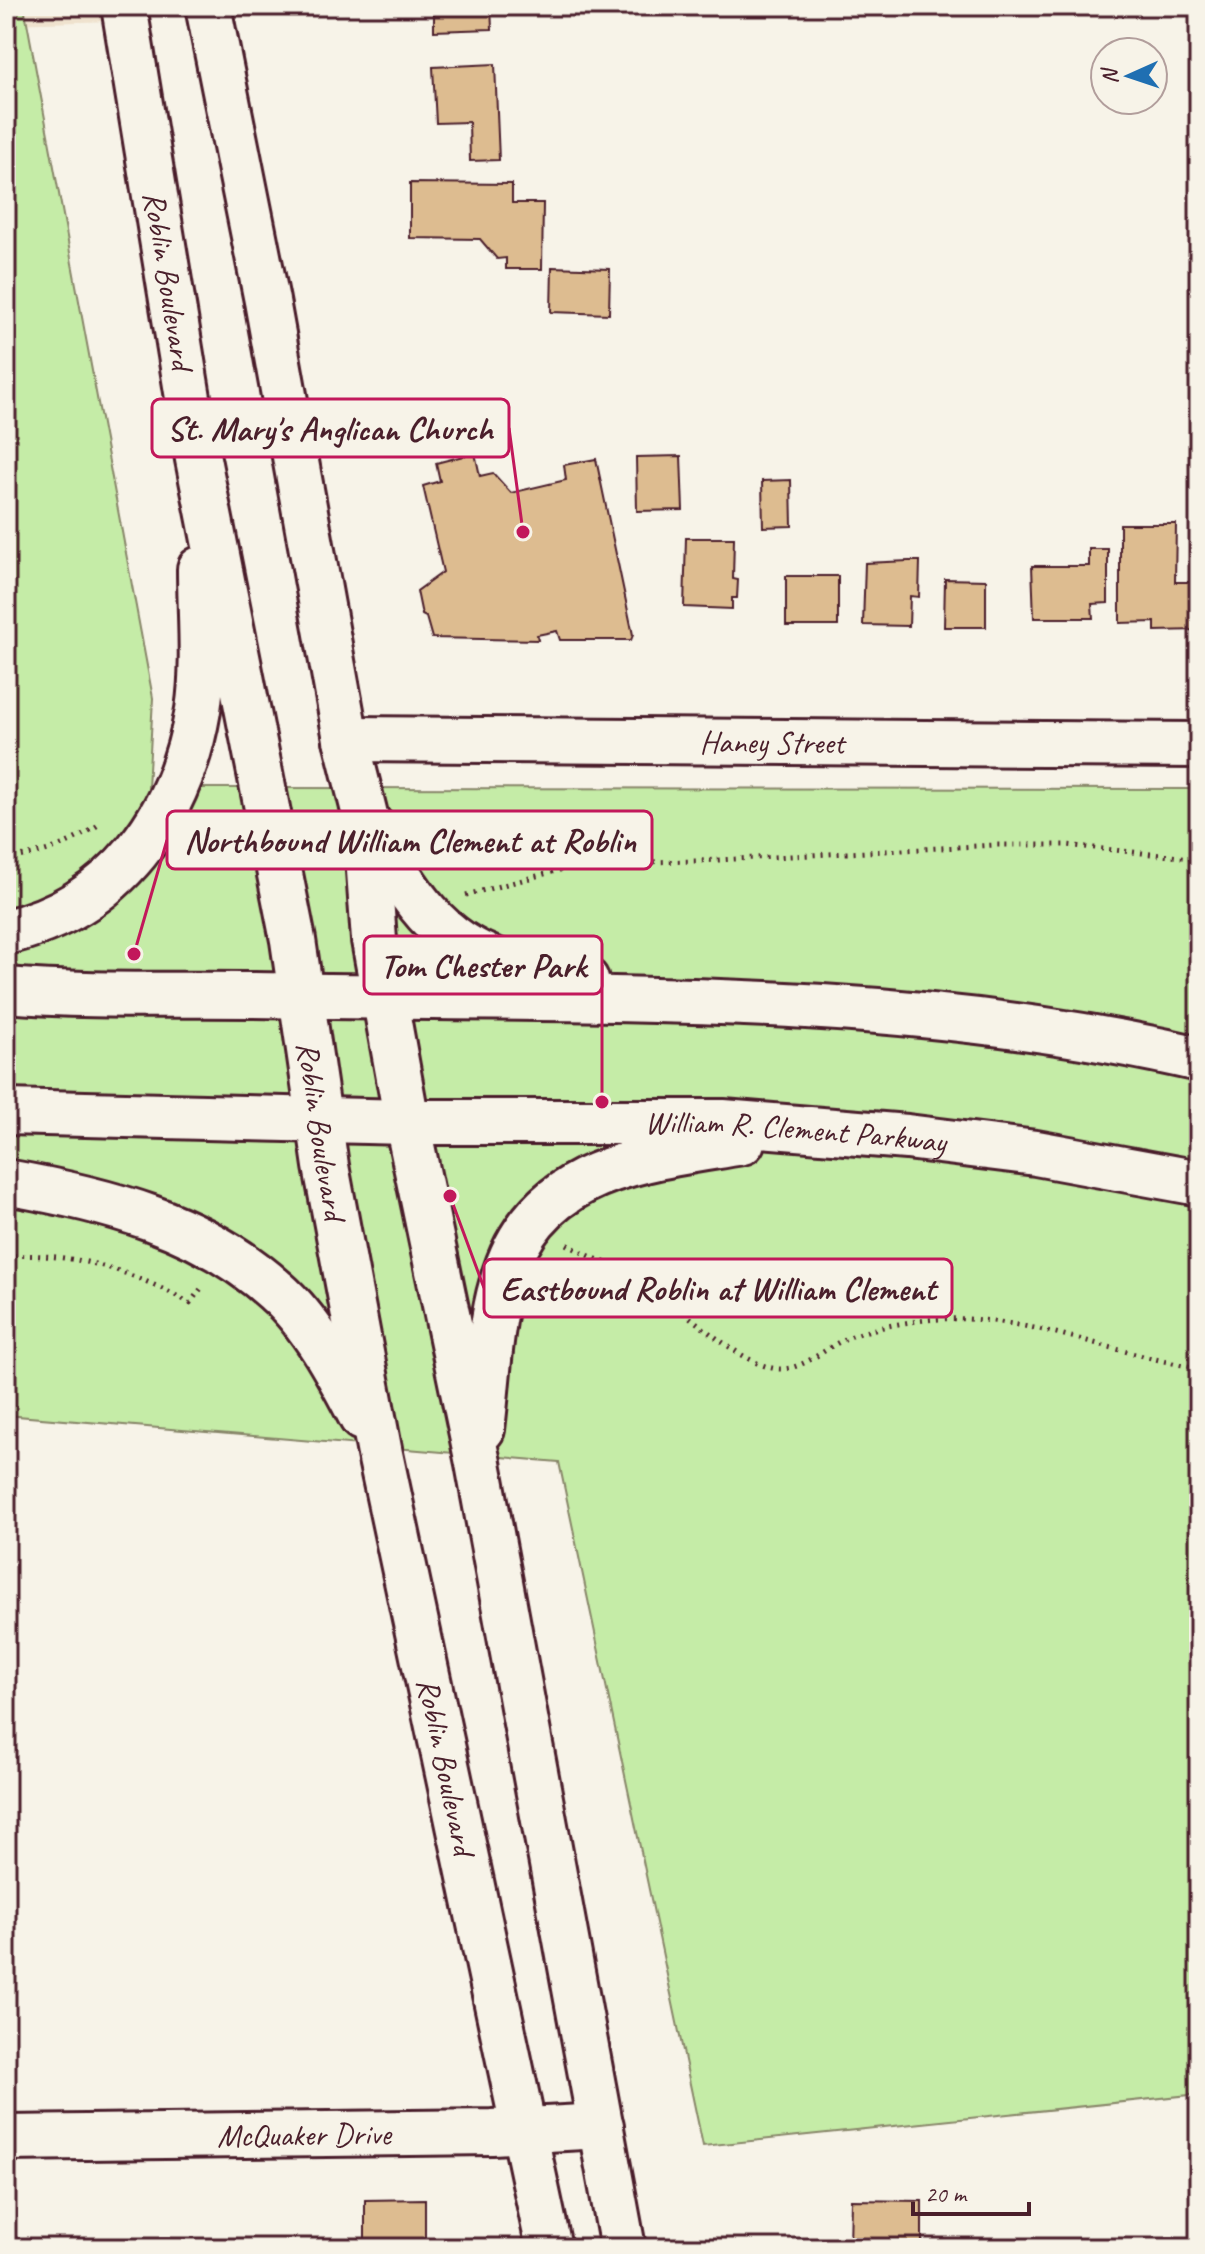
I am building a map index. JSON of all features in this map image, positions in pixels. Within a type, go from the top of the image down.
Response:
[{"type":"main road","name":"Roblin Boulevard","points":[[124,6],[198,459],[293,940],[318,1120],[380,1454],[549,2248]]},
{"type":"main road","points":[[208,6],[270,315],[346,739],[365,815],[374,940],[384,999],[478,1463],[623,2248]]},
{"type":"main road","points":[[6,932],[61,913],[105,885],[139,852],[170,803],[186,760],[198,709],[201,654],[198,459]]},
{"type":"main road","name":"Haney Street","points":[[346,739],[1199,745]]},
{"type":"main road","points":[[365,815],[403,885],[432,920],[488,958],[670,999]]},
{"type":"main road","points":[[6,990],[384,999],[670,999],[926,1017],[1056,1032],[1199,1059]]},
{"type":"main road","name":"William R. Clement Parkway","points":[[6,1112],[407,1122],[723,1122],[1036,1153],[1199,1183]]},
{"type":"main road","points":[[478,1463],[501,1284],[531,1222],[551,1199],[606,1169],[811,1129]]},
{"type":"main road","points":[[6,1182],[146,1214],[192,1234],[277,1291],[310,1331],[350,1395],[380,1454]]},
{"type":"main road","name":"McQuaker Drive","points":[[6,2138],[526,2130],[601,2126]]},
{"type":"path","points":[[6,859],[41,854],[76,841],[101,823]]},
{"type":"path","points":[[432,920],[444,902],[586,863],[1018,845],[1066,845],[1199,859]]},
{"type":"path","points":[[531,1222],[587,1257],[633,1276],[745,1356],[781,1369],[796,1365],[848,1337],[875,1329],[919,1321],[963,1318],[1038,1329],[1160,1362],[1199,1368]]},
{"type":"path","points":[[6,1256],[66,1256],[152,1282],[190,1303],[227,1256]]},
{"type":"shaded area","points":[[6,6],[116,6],[118,21],[6,24]]},
{"type":"green space","points":[[6,6],[24,6],[153,698],[148,788],[1199,789],[1199,2094],[703,2146],[559,1462],[6,1415]]},
{"type":"building","points":[[434,6],[491,6],[492,29],[434,31]]},
{"type":"building","points":[[495,64],[499,160],[470,161],[469,122],[436,123],[433,67]]},
{"type":"building","points":[[410,183],[512,184],[512,203],[543,203],[542,269],[506,269],[506,258],[497,259],[480,239],[410,238]]},
{"type":"building","points":[[552,267],[610,269],[609,314],[551,312]]},
{"type":"building","points":[[475,453],[480,476],[493,473],[511,493],[566,480],[564,465],[596,459],[633,635],[631,640],[560,640],[557,631],[537,635],[538,640],[432,638],[426,617],[422,615],[417,591],[443,572],[423,486],[440,481],[436,463]]},
{"type":"building","points":[[681,456],[683,510],[637,511],[636,457]]},
{"type":"building","points":[[791,480],[792,526],[763,527],[762,481]]},
{"type":"building","points":[[1120,524],[1176,524],[1175,582],[1198,582],[1198,630],[1155,631],[1155,622],[1120,623]]},
{"type":"building","points":[[686,538],[734,538],[733,579],[738,580],[737,598],[732,598],[732,609],[684,607]]},
{"type":"building","points":[[1089,549],[1108,549],[1108,603],[1092,604],[1093,618],[1034,618],[1032,566],[1089,566]]},
{"type":"building","points":[[920,561],[919,597],[910,596],[909,626],[863,625],[865,563]]},
{"type":"building","points":[[786,576],[838,576],[838,626],[786,626]]},
{"type":"building","points":[[945,579],[986,580],[986,627],[944,627]]},
{"type":"building","points":[[425,2199],[425,2248],[365,2248],[365,2200]]},
{"type":"building","points":[[851,2200],[922,2201],[922,2248],[850,2248]]},
{"type":"place","name":"St. Mary's Anglican Church","points":[[523,532]]},
{"type":"place","name":"Northbound William Clement at Roblin","points":[[134,954]]},
{"type":"place","name":"Tom Chester Park","points":[[602,1102]]},
{"type":"place","name":"Eastbound Roblin at William Clement","points":[[450,1196]]}]
